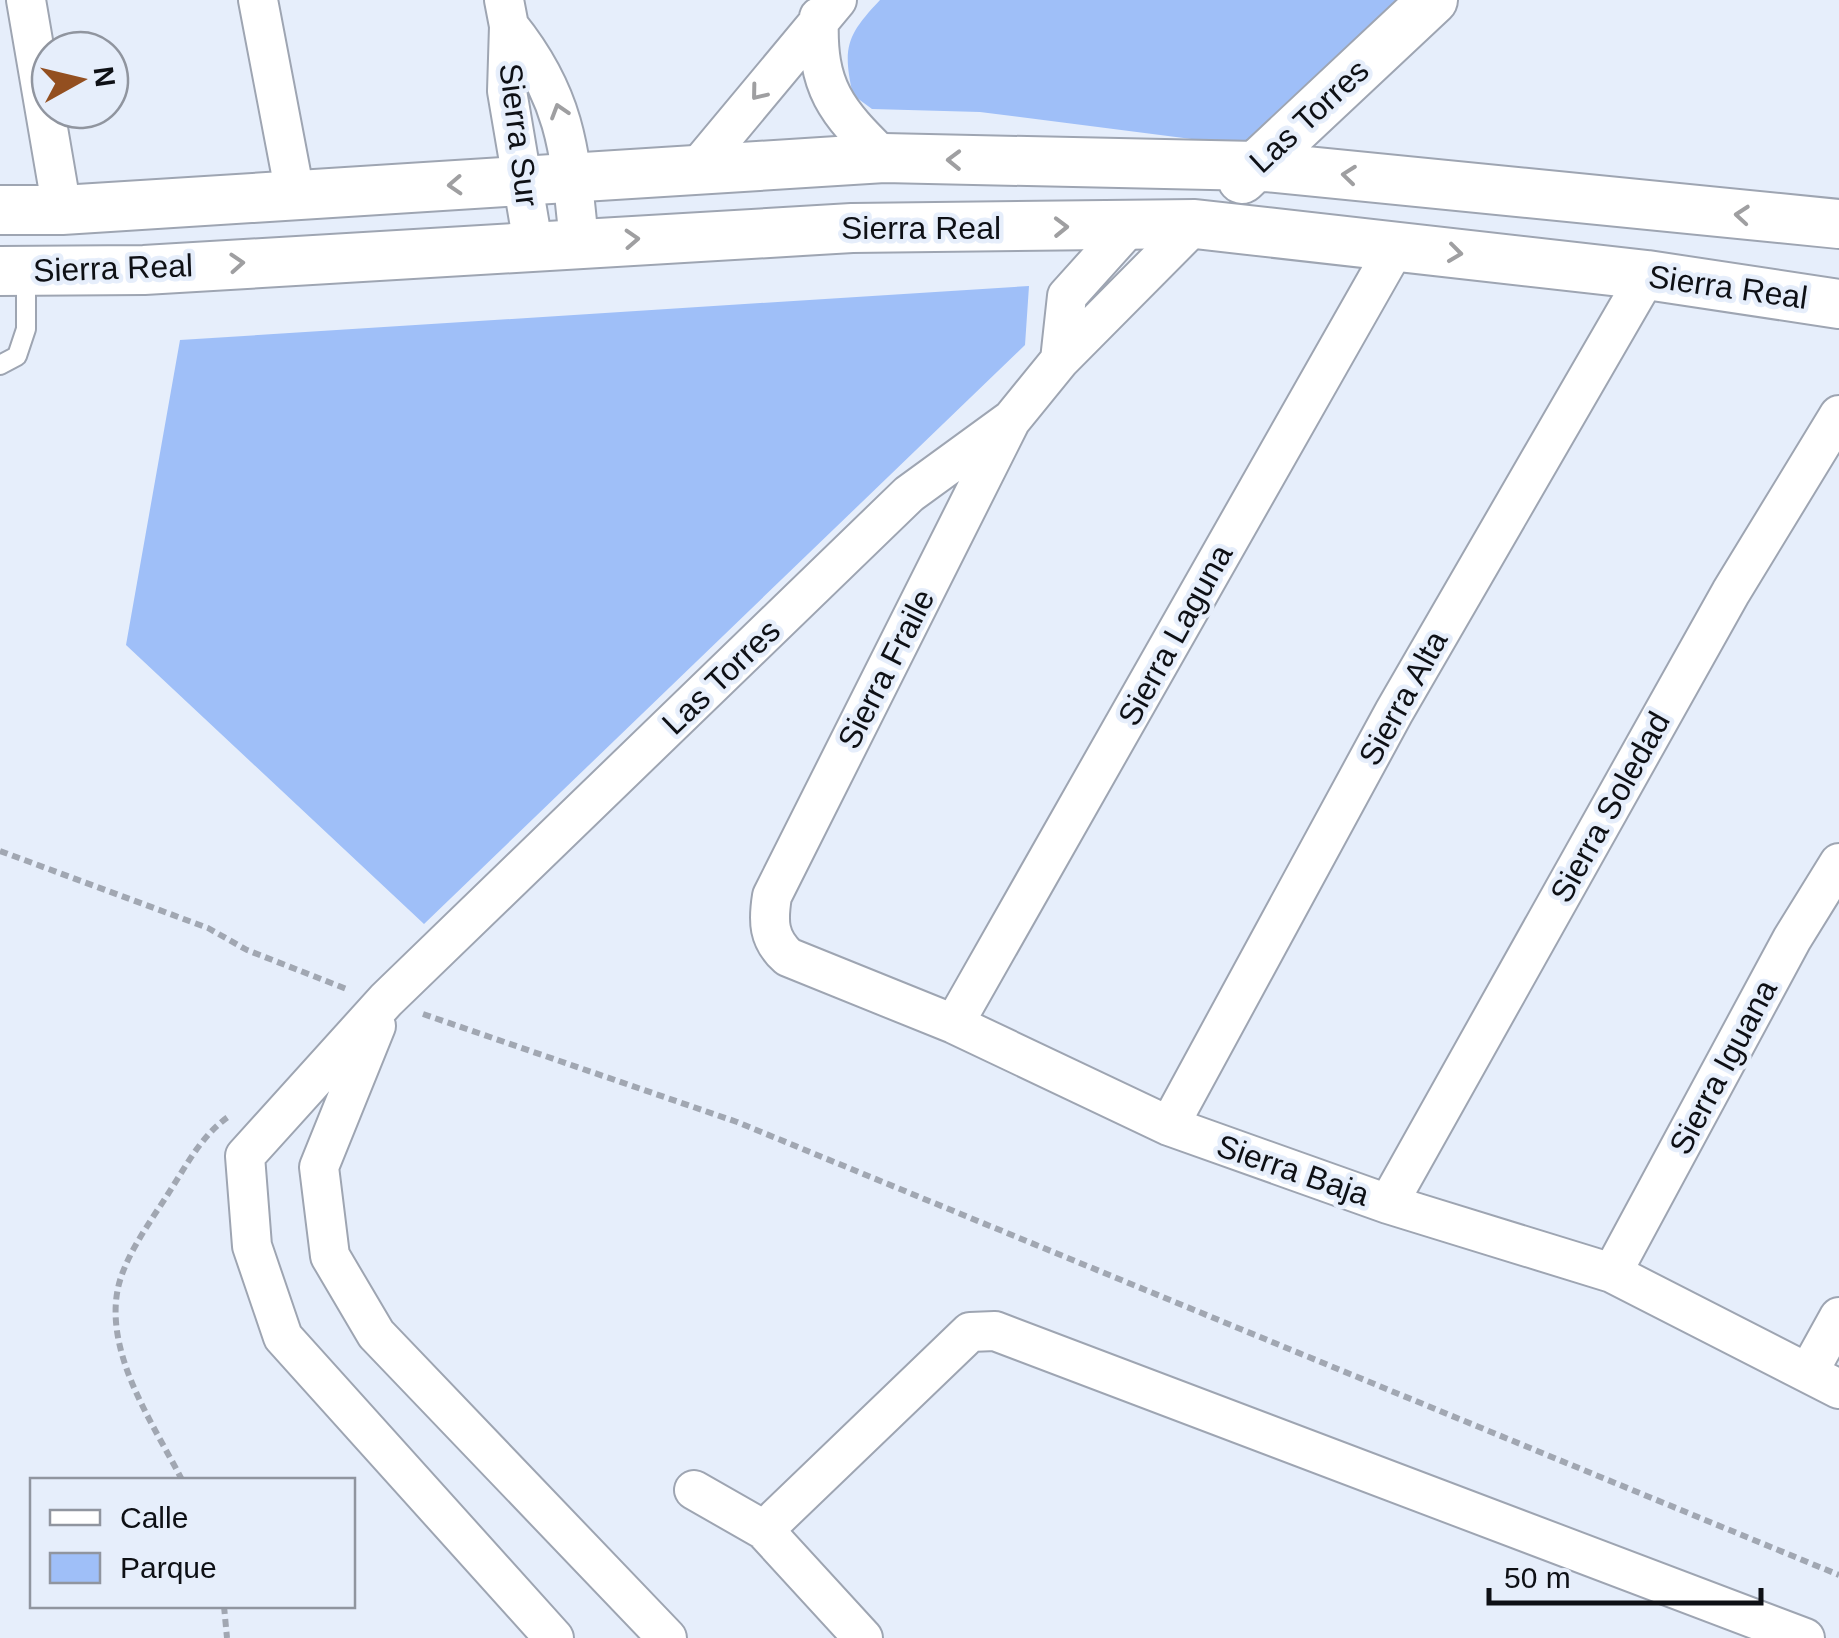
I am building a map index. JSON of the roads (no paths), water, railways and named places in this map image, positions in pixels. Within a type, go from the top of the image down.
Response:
[{"type":"street","points":[[26,0],[62,210]]},
{"type":"street","points":[[258,0],[295,194]]},
{"type":"street","name":"Las Torres","points":[[554,1638],[284,1338],[252,1246],[245,1156],[386,1000],[910,494],[1012,419],[1060,360],[1195,224],[1433,0]]},
{"type":"street","points":[[828,9],[818,57],[825,84],[836,108],[884,158]]},
{"type":"street","points":[[694,173],[828,9]]},
{"type":"street","name":"Sierra Sur","points":[[506,13],[539,62],[561,111],[572,181],[556,243]]},
{"type":"street","name":"Sierra Sur","points":[[506,13],[507,91],[523,182],[556,243]]},
{"type":"street","name":"Sierra Real","points":[[0,210],[62,210],[572,181],[884,158],[1256,166],[1839,224]]},
{"type":"street","name":"Sierra Real","points":[[13,270],[144,270],[852,228],[1195,224],[1647,275],[1839,304]]},
{"type":"street","points":[[1060,360],[1066,296],[1130,226]]},
{"type":"street","name":"Sierra Laguna","points":[[954,1024],[1396,246]]},
{"type":"street","name":"Sierra Alta","points":[[1168,1126],[1394,712],[1647,275]]},
{"type":"street","name":"Sierra Soledad","points":[[1388,1204],[1730,592],[1839,414]]},
{"type":"street","name":"Sierra Fraile","points":[[768,922],[772,896],[1012,419]]},
{"type":"street","name":"Sierra Iguana","points":[[1612,1274],[1792,939],[1839,863]]},
{"type":"street","name":"Sierra Baja","points":[[768,922],[776,946],[788,957],[954,1024],[1168,1126],[1388,1204],[1612,1274],[1824,1381]]},
{"type":"street","points":[[386,1000],[319,1167],[330,1256],[376,1334],[667,1638]]},
{"type":"street","points":[[1824,1381],[1839,1318]]},
{"type":"street","points":[[764,1530],[970,1332],[995,1331],[1805,1638]]},
{"type":"street","points":[[694,1490],[764,1530],[863,1638]]},
{"type":"lane","points":[[0,365],[17,356],[26,329],[13,270]]}]
